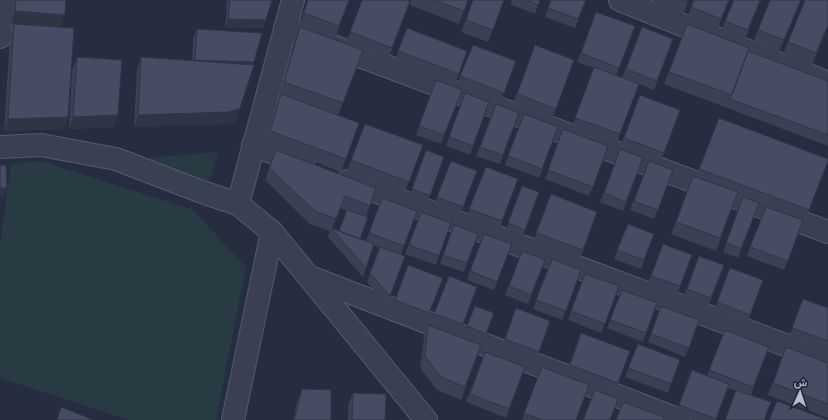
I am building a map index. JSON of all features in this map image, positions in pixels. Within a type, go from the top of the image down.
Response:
[{"type":"street","points":[[0,37],[2,0]]},
{"type":"street","points":[[238,204],[293,0]]},
{"type":"street","points":[[620,0],[828,83]]},
{"type":"street","points":[[285,28],[828,232]]},
{"type":"street","points":[[0,147],[41,145],[116,159],[238,204],[272,232],[423,419]]},
{"type":"street","points":[[253,145],[828,361]]},
{"type":"street","points":[[233,420],[272,232]]},
{"type":"street","points":[[308,276],[680,420]]},
{"type":"shaded area","points":[[218,152],[209,182],[147,158]]},
{"type":"shaded area","points":[[42,161],[193,210],[246,267],[216,420],[129,420],[0,378],[0,245],[11,164]]},
{"type":"building","points":[[16,0],[66,0],[65,15],[15,11]]},
{"type":"building","points":[[230,0],[272,0],[266,20],[228,19]]},
{"type":"building","points":[[308,0],[349,0],[339,26],[304,13]]},
{"type":"building","points":[[362,0],[410,1],[392,48],[350,32]]},
{"type":"building","points":[[434,0],[468,0],[464,11]]},
{"type":"building","points":[[473,0],[504,0],[493,30],[466,20]]},
{"type":"building","points":[[526,0],[540,0],[538,5]]},
{"type":"building","points":[[551,0],[586,0],[578,19],[548,8]]},
{"type":"building","points":[[694,0],[729,0],[721,19],[691,7]]},
{"type":"building","points":[[734,0],[760,0],[748,30],[725,21]]},
{"type":"building","points":[[770,0],[801,0],[784,40],[758,30]]},
{"type":"building","points":[[805,0],[828,0],[828,25],[816,53],[788,42]]},
{"type":"building","points":[[596,12],[635,26],[619,68],[581,53]]},
{"type":"building","points":[[14,24],[74,28],[68,117],[8,119]]},
{"type":"building","points":[[687,24],[749,48],[732,95],[669,72]]},
{"type":"building","points":[[300,27],[363,50],[343,103],[284,82]]},
{"type":"building","points":[[642,27],[673,39],[657,81],[626,69]]},
{"type":"building","points":[[407,28],[467,51],[459,74],[398,51]]},
{"type":"building","points":[[197,29],[262,33],[254,62],[195,60]]},
{"type":"building","points":[[473,45],[516,61],[504,93],[460,76]]},
{"type":"building","points":[[535,45],[574,60],[556,109],[517,94]]},
{"type":"building","points":[[748,51],[828,81],[828,135],[730,99]]},
{"type":"building","points":[[77,57],[122,60],[118,115],[73,117]]},
{"type":"building","points":[[141,57],[254,65],[240,108],[229,112],[138,115]]},
{"type":"building","points":[[594,67],[639,84],[620,134],[575,118]]},
{"type":"building","points":[[436,80],[462,90],[444,135],[419,126]]},
{"type":"building","points":[[465,93],[489,102],[473,146],[449,137]]},
{"type":"building","points":[[281,94],[359,123],[346,159],[270,131]]},
{"type":"building","points":[[640,95],[680,110],[664,153],[624,138]]},
{"type":"building","points":[[496,104],[519,113],[503,155],[480,147]]},
{"type":"building","points":[[524,114],[558,127],[542,169],[508,156]]},
{"type":"building","points":[[719,118],[828,159],[809,210],[699,169]]},
{"type":"building","points":[[365,124],[423,145],[409,182],[351,160]]},
{"type":"building","points":[[563,129],[608,146],[593,187],[548,170]]},
{"type":"building","points":[[620,149],[643,158],[626,202],[604,193]]},
{"type":"building","points":[[276,150],[376,188],[370,206],[345,196],[336,219],[315,211],[269,168]]},
{"type":"building","points":[[426,150],[444,157],[430,196],[412,189]]},
{"type":"building","points":[[451,161],[477,171],[463,207],[437,197]]},
{"type":"building","points":[[649,161],[673,170],[658,210],[634,201]]},
{"type":"building","points":[[0,165],[6,165],[7,188],[0,188]]},
{"type":"building","points":[[486,167],[518,179],[502,221],[469,209]]},
{"type":"building","points":[[693,176],[738,192],[720,238],[676,222]]},
{"type":"building","points":[[522,186],[539,192],[525,230],[508,223]]},
{"type":"building","points":[[551,194],[597,212],[583,250],[536,233]]},
{"type":"building","points":[[743,197],[759,203],[741,249],[726,243]]},
{"type":"building","points":[[382,198],[417,211],[404,246],[369,233]]},
{"type":"building","points":[[766,207],[803,220],[788,261],[750,247]]},
{"type":"building","points":[[347,210],[368,217],[360,239],[339,231]]},
{"type":"building","points":[[421,212],[451,223],[439,256],[409,245]]},
{"type":"building","points":[[628,224],[654,234],[644,260],[617,250]]},
{"type":"building","points":[[454,225],[478,234],[467,263],[443,255]]},
{"type":"building","points":[[331,228],[374,244],[366,268]]},
{"type":"building","points":[[484,234],[512,244],[497,282],[470,271]]},
{"type":"building","points":[[663,244],[692,255],[680,286],[651,276]]},
{"type":"building","points":[[380,247],[405,256],[390,296],[370,273]]},
{"type":"building","points":[[522,251],[545,260],[531,295],[509,286]]},
{"type":"building","points":[[699,256],[724,265],[711,298],[687,289]]},
{"type":"building","points":[[552,259],[581,270],[566,311],[536,300]]},
{"type":"building","points":[[408,265],[443,278],[429,313],[395,300]]},
{"type":"building","points":[[730,268],[763,280],[750,315],[717,302]]},
{"type":"building","points":[[585,274],[619,286],[605,324],[571,311]]},
{"type":"building","points":[[449,276],[477,287],[463,324],[434,314]]},
{"type":"building","points":[[622,290],[657,303],[646,333],[610,320]]},
{"type":"building","points":[[803,299],[828,308],[828,341],[792,328]]},
{"type":"building","points":[[475,306],[494,313],[486,334],[467,326]]},
{"type":"building","points":[[661,306],[699,320],[689,348],[651,334]]},
{"type":"building","points":[[516,308],[550,321],[539,352],[505,339]]},
{"type":"building","points":[[428,325],[481,345],[465,387],[441,377],[425,356]]},
{"type":"building","points":[[725,330],[769,347],[753,387],[709,370]]},
{"type":"building","points":[[581,333],[630,351],[618,383],[570,365]]},
{"type":"building","points":[[638,344],[680,360],[671,384],[628,368]]},
{"type":"building","points":[[786,347],[828,363],[828,404],[773,383]]},
{"type":"building","points":[[485,352],[525,367],[509,409],[470,394]]},
{"type":"building","points":[[542,367],[589,385],[576,420],[542,420],[524,413]]},
{"type":"building","points":[[692,370],[729,384],[716,419],[679,405]]},
{"type":"building","points":[[302,389],[331,390],[331,420],[294,420]]},
{"type":"building","points":[[595,390],[618,399],[610,420],[583,420]]},
{"type":"building","points":[[736,390],[771,402],[764,420],[725,420]]},
{"type":"building","points":[[353,393],[386,394],[385,420],[352,420]]},
{"type":"building","points":[[777,401],[828,420],[769,420]]},
{"type":"building","points":[[623,402],[664,417],[663,420],[616,420]]},
{"type":"building","points":[[61,407],[94,420],[57,420]]}]
